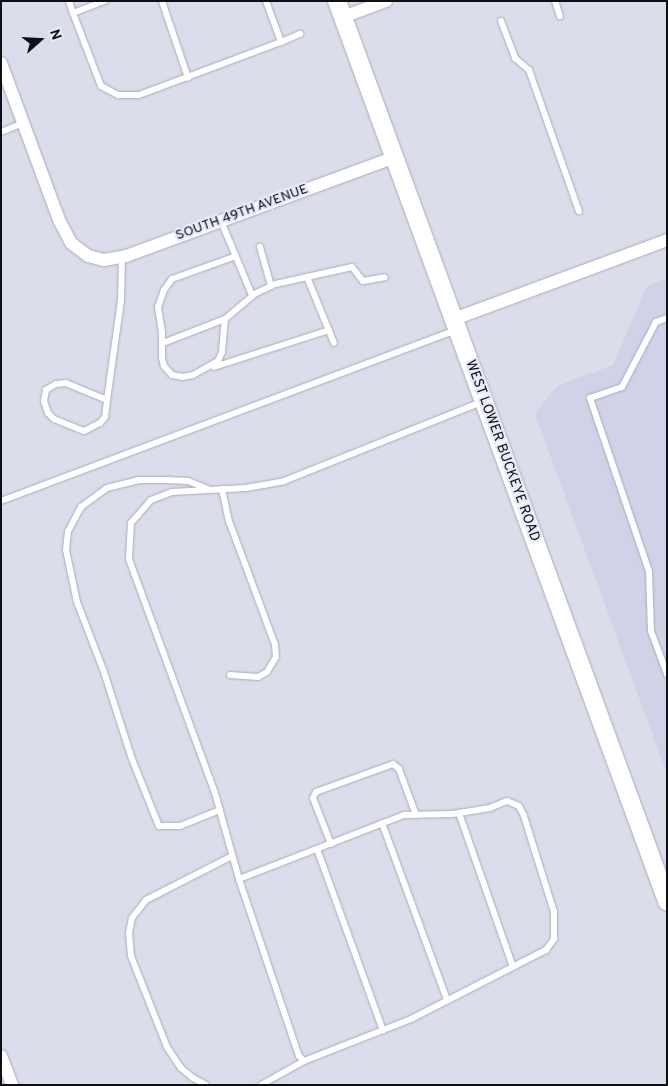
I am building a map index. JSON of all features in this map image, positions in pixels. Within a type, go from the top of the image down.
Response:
[{"type":"main road","name":"WEST LOWER BUCKEYE ROAD","points":[[340,9],[667,901]]},
{"type":"street","points":[[340,9],[386,1]]},
{"type":"street","points":[[1,63],[23,123]]},
{"type":"street","name":"SOUTH 49TH AVENUE","points":[[23,123],[59,220],[71,243],[88,256],[104,260],[122,256],[222,221],[395,157]]},
{"type":"street","points":[[456,325],[667,240]]},
{"type":"street","points":[[1,1056],[12,1085]]},
{"type":"lane","points":[[69,1],[102,86],[118,95],[139,95],[300,34]]},
{"type":"lane","points":[[73,13],[104,1]]},
{"type":"lane","points":[[162,1],[188,78]]},
{"type":"lane","points":[[266,1],[281,42]]},
{"type":"lane","points":[[555,1],[560,16]]},
{"type":"lane","points":[[501,21],[515,58],[529,70],[579,211]]},
{"type":"lane","points":[[1,132],[23,123]]},
{"type":"lane","points":[[222,221],[250,291],[254,295]]},
{"type":"lane","points":[[260,247],[271,285]]},
{"type":"lane","points":[[107,400],[66,383],[56,384],[46,390],[44,401],[48,413],[54,419],[84,432],[100,423],[105,417],[121,300],[122,256]]},
{"type":"lane","points":[[236,256],[172,279],[164,290],[158,307],[164,366],[172,375],[182,377],[329,330]]},
{"type":"lane","points":[[163,343],[226,319],[254,295],[270,288],[271,285],[352,266],[363,281],[385,277]]},
{"type":"lane","points":[[307,277],[334,343]]},
{"type":"lane","points":[[667,318],[656,322],[622,387],[590,398],[649,571],[651,631],[667,674]]},
{"type":"lane","points":[[206,370],[218,361],[222,352],[226,319]]},
{"type":"lane","points":[[1,501],[456,325]]},
{"type":"lane","points":[[304,1061],[299,1056],[239,879],[220,810],[129,558],[131,524],[151,500],[172,492],[246,488],[284,481],[484,402]]},
{"type":"lane","points":[[212,490],[188,481],[167,480],[139,480],[106,488],[82,507],[68,531],[66,550],[77,602],[104,672],[132,759],[159,826],[180,826],[220,810]]},
{"type":"lane","points":[[222,489],[229,521],[275,645],[276,657],[267,672],[258,676],[230,675]]},
{"type":"lane","points":[[331,844],[313,798],[316,792],[393,764],[399,769],[416,815]]},
{"type":"lane","points":[[239,879],[404,815],[459,813],[490,808],[507,801],[519,806],[524,816],[554,912],[554,939],[546,950],[383,1030],[304,1061],[261,1085]]},
{"type":"lane","points":[[459,813],[513,967]]},
{"type":"lane","points":[[382,823],[447,1000]]},
{"type":"lane","points":[[316,849],[383,1030]]},
{"type":"lane","points":[[206,1085],[181,1068],[167,1047],[131,956],[129,933],[132,918],[146,900],[232,856]]},
{"type":"shaded area","points":[[667,278],[667,774],[535,414],[557,386],[613,365],[647,286]]}]
